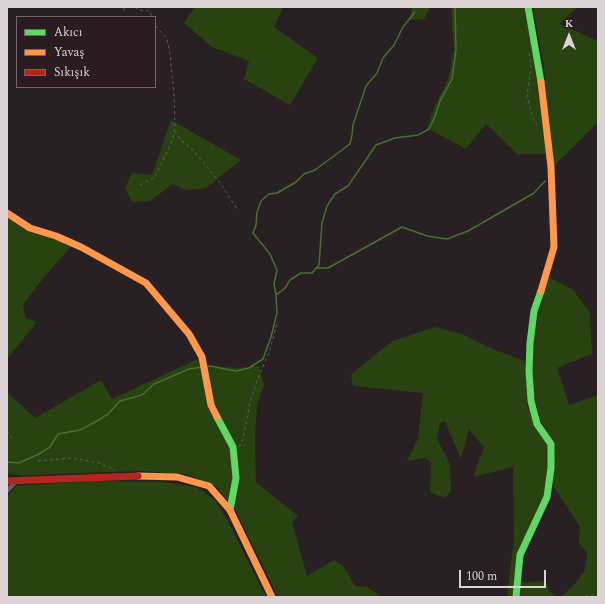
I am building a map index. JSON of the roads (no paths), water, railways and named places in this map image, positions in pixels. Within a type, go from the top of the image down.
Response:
[{"type":"street","points":[[516,597],[520,555],[547,497],[551,468],[551,444],[537,424],[531,401],[529,371],[530,344],[534,311],[554,247],[551,167],[538,68],[528,7]]},
{"type":"street","points":[[7,213],[30,228],[56,236],[81,247],[146,283],[189,334],[202,358],[211,405],[233,447],[236,478],[230,510]]},
{"type":"street","points":[[7,481],[133,476],[177,478],[209,486],[230,510],[272,597]]},
{"type":"street","points":[[7,491],[16,480]]},
{"type":"waterway","points":[[206,367],[210,366],[236,371],[249,368],[263,359],[271,337],[277,313],[276,295],[285,288],[290,280],[301,273],[312,273],[319,265],[322,223],[327,206],[335,194],[348,186],[376,145],[395,138],[418,135],[429,129],[440,101],[452,79],[456,50],[455,7]]},
{"type":"waterway","points":[[276,295],[274,284],[277,270],[270,254],[253,233],[256,225],[257,212],[261,201],[269,194],[277,193],[296,182],[304,174],[315,170],[350,144],[353,125],[366,86],[377,73],[383,58],[394,45],[403,27],[415,12]]},
{"type":"waterway","points":[[317,268],[328,268],[402,227],[427,236],[447,239],[468,231],[534,193],[545,181]]},
{"type":"waterway","points":[[7,462],[19,463],[39,454],[50,447],[58,434],[80,430],[108,414],[120,401],[142,395],[154,384],[189,369],[202,367]]}]
